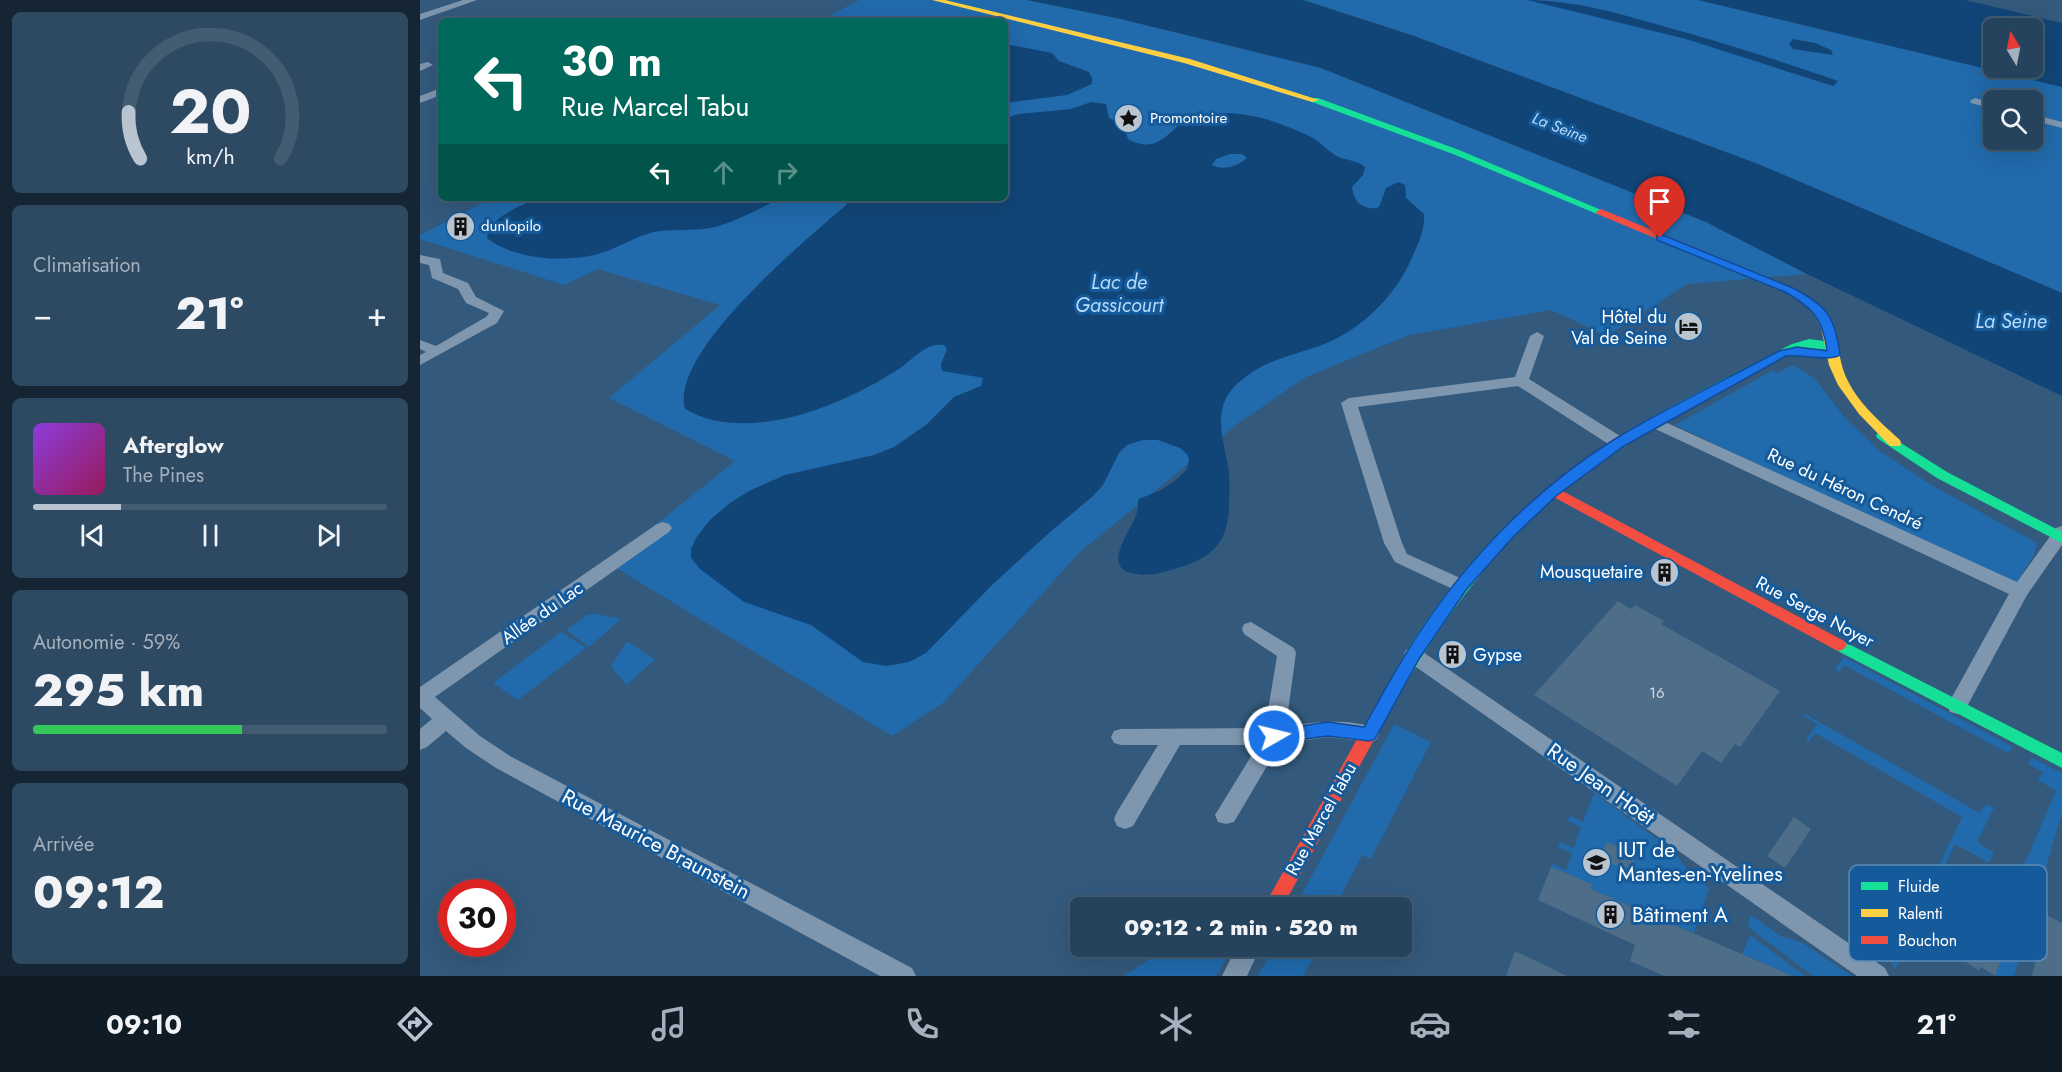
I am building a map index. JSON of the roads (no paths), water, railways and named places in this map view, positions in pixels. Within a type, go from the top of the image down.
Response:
[{"type":"main road","points":[[936,0],[1165,55],[1314,100],[1456,152],[1799,295],[1821,312],[1829,324],[1836,370],[1843,385],[1861,408],[1895,443]]},
{"type":"main road","points":[[1774,284],[1810,311],[1816,322],[1819,354],[1829,384],[1851,412],[1942,475],[2061,535]]},
{"type":"main road","name":"Rue Marcel Tabu","points":[[1278,897],[1413,654],[1461,586],[1501,540],[1553,491],[1619,443],[1654,422],[1801,345],[1819,354]]},
{"type":"main road","name":"Rue Serge Noyer","points":[[1553,491],[2062,761]]},
{"type":"street","points":[[420,17],[472,0]]},
{"type":"street","points":[[420,100],[438,92]]},
{"type":"street","points":[[1975,101],[1983,103]]},
{"type":"street","points":[[2043,120],[2062,125]]},
{"type":"street","points":[[420,259],[435,262],[437,275],[463,286],[471,300],[497,311],[492,320],[420,361]]},
{"type":"street","points":[[1521,381],[1537,336]]},
{"type":"street","points":[[420,344],[437,351]]},
{"type":"street","name":"Rue Marcel Tabu","points":[[1819,354],[1833,350]]},
{"type":"street","points":[[1789,351],[1808,357],[1819,354]]},
{"type":"street","points":[[1461,586],[1401,558],[1393,543],[1349,403],[1521,381],[1619,443]]},
{"type":"street","name":"Rue du Héron Cendré","points":[[1654,422],[2020,591]]},
{"type":"street","name":"Allée du Lac","points":[[421,696],[663,528]]},
{"type":"street","points":[[1956,706],[2020,591],[2061,535]]},
{"type":"street","points":[[1226,815],[1274,736],[1287,653],[1251,629]]},
{"type":"street","name":"Rue Jean Hoët","points":[[1413,654],[1849,957]]},
{"type":"street","name":"Rue Maurice Braunstein","points":[[421,696],[473,742],[503,762],[904,976]]},
{"type":"street","points":[[420,741],[446,719]]},
{"type":"street","points":[[1121,737],[1274,736],[1328,729],[1369,734]]},
{"type":"street","points":[[1125,819],[1174,736]]},
{"type":"street","points":[[1234,976],[1244,957]]},
{"type":"street","name":"Rue Jean Hoët","points":[[1855,961],[1877,976]]},
{"type":"water","name":"La Seine","points":[[1027,0],[1303,0],[1411,35],[1758,164],[2062,293],[2062,396],[1807,274],[1706,222],[1321,68],[1121,19]]},
{"type":"water","points":[[1527,0],[1562,2],[1615,13],[1774,59],[1838,81],[1833,86],[1686,39]]},
{"type":"water","points":[[1698,0],[1965,0],[2041,18],[1983,18],[1983,68]]},
{"type":"water","points":[[2043,18],[2062,23],[2062,87],[2024,78],[2043,78]]},
{"type":"water","points":[[1793,39],[1815,43],[1831,50],[1833,55],[1793,49],[1789,44]]},
{"type":"water","points":[[1008,45],[1052,53],[1059,61],[1089,72],[1092,84],[1067,95],[1008,103]]},
{"type":"water","name":"Lac de Gassicourt","points":[[1091,102],[1106,104],[1109,118],[1123,124],[1128,139],[1140,144],[1158,142],[1188,119],[1197,116],[1242,114],[1271,121],[1313,138],[1339,157],[1365,167],[1363,175],[1352,187],[1357,201],[1367,208],[1377,208],[1380,205],[1386,188],[1398,182],[1405,185],[1406,198],[1424,214],[1420,239],[1403,276],[1394,289],[1360,323],[1333,340],[1263,366],[1243,379],[1227,397],[1223,407],[1221,429],[1229,479],[1229,510],[1223,536],[1209,553],[1189,564],[1159,573],[1139,575],[1122,569],[1119,562],[1121,546],[1138,510],[1139,499],[1161,490],[1177,479],[1187,469],[1189,460],[1187,454],[1180,448],[1158,440],[1143,440],[1127,445],[1119,453],[1103,485],[1093,496],[992,585],[926,653],[909,662],[886,666],[863,662],[811,625],[744,602],[700,569],[691,558],[691,549],[696,538],[710,520],[749,491],[785,475],[874,455],[894,447],[926,425],[954,397],[981,386],[983,378],[942,371],[941,364],[947,349],[944,345],[931,346],[875,383],[822,408],[765,422],[737,423],[710,419],[685,409],[686,385],[698,358],[718,329],[744,299],[848,201],[1008,201],[1008,117],[1071,109]],"holes":[[[1230,154],[1242,154],[1247,158],[1226,168],[1212,165],[1216,159]]]},
{"type":"water","points":[[530,201],[776,201],[719,226],[654,232],[594,255],[562,259],[513,252],[487,238],[493,224]]},
{"type":"place","name":"Promontoire","points":[[1129,118]]},
{"type":"place","name":"dunlopilo","points":[[460,226]]},
{"type":"place","name":"Hôtel du Val de Seine","points":[[1688,327]]},
{"type":"place","name":"Mousquetaire","points":[[1664,572]]},
{"type":"place","name":"Gypse","points":[[1452,655]]},
{"type":"place","name":"IUT de Mantes-en-Yvelines","points":[[1597,862]]},
{"type":"place","name":"Bâtiment A","points":[[1611,915]]}]
